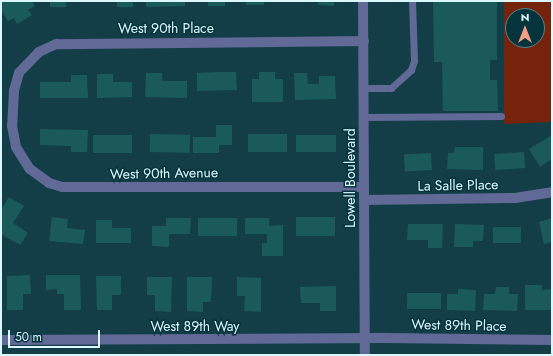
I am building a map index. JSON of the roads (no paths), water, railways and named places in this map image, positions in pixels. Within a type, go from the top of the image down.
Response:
[{"type":"street","name":"Lowell Boulevard","points":[[363,1],[365,355]]},
{"type":"street","name":"West 90th Place","points":[[13,112],[16,82],[24,65],[39,52],[56,44],[364,41]]},
{"type":"street","name":"West 90th Avenue","points":[[13,112],[13,136],[21,159],[40,178],[62,187],[364,186]]},
{"type":"street","name":"La Salle Place","points":[[364,200],[515,198],[552,192]]},
{"type":"street","name":"West 89th Place","points":[[365,338],[552,340]]},
{"type":"street","name":"West 89th Way","points":[[1,340],[365,338]]},
{"type":"lane","points":[[363,88],[391,88],[411,70],[414,61],[412,1]]},
{"type":"lane","points":[[364,117],[501,116]]}]
